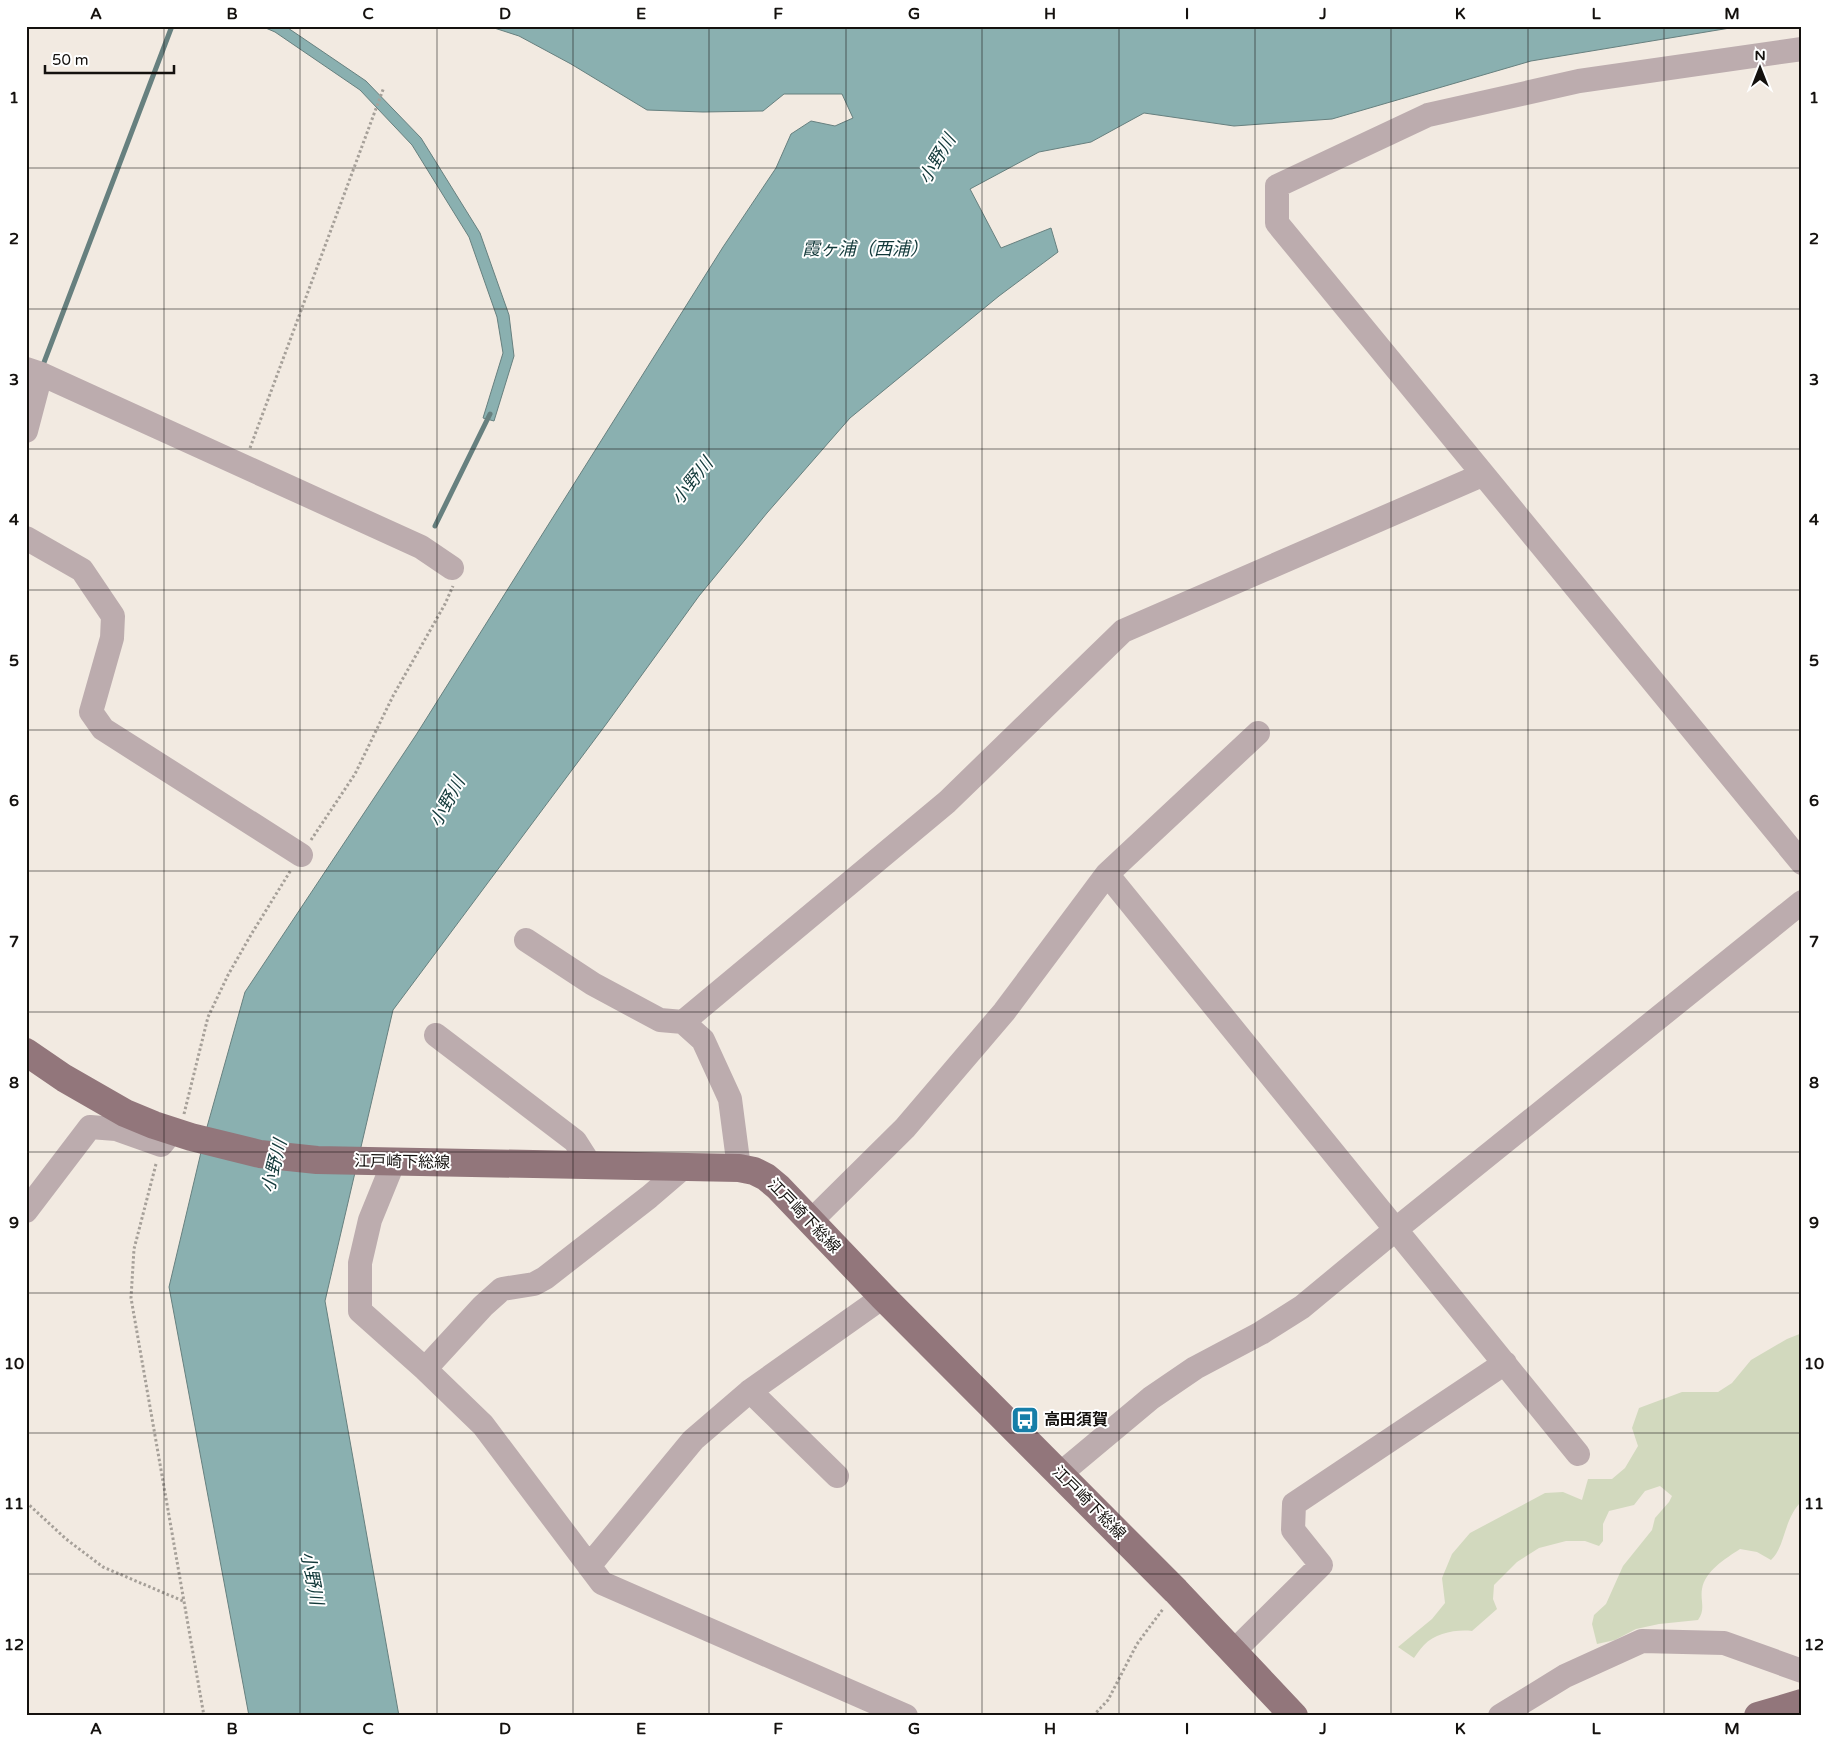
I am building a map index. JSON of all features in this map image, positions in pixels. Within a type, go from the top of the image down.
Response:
[{"type":"main road","name":"江戸崎下総線","points":[[26,1052],[96,1098],[125,1112],[182,1134],[226,1147],[290,1158],[739,1168],[754,1171],[766,1177],[1176,1591],[1294,1716]]},
{"type":"main road","points":[[1758,1716],[1802,1703]]},
{"type":"street","points":[[1802,49],[1578,81],[1428,115],[1277,186],[1277,223],[1802,863]]},
{"type":"street","points":[[26,431],[33,372],[421,547],[452,568]]},
{"type":"street","points":[[683,1022],[948,802],[1123,631],[1482,475]]},
{"type":"street","points":[[26,538],[82,570],[113,616],[112,638],[91,712],[103,729],[300,855]]},
{"type":"street","points":[[810,1222],[905,1128],[1004,1012],[1107,874],[1258,733]]},
{"type":"street","points":[[1107,874],[1578,1454]]},
{"type":"street","points":[[1060,1474],[1151,1398],[1196,1368],[1262,1333],[1302,1307],[1802,902]]},
{"type":"street","points":[[526,940],[593,984],[660,1020],[683,1022],[703,1040],[730,1099],[739,1168]]},
{"type":"street","points":[[436,1035],[575,1141],[591,1166]]},
{"type":"street","points":[[26,1211],[90,1127],[116,1129],[161,1144],[182,1134]]},
{"type":"street","points":[[388,1161],[370,1220],[360,1263],[360,1311],[425,1369],[482,1425],[602,1583],[906,1716]]},
{"type":"street","points":[[425,1369],[484,1306],[502,1290],[534,1284],[545,1278],[649,1197],[684,1166]]},
{"type":"street","points":[[589,1566],[693,1440],[750,1391],[883,1297]]},
{"type":"street","points":[[1233,1652],[1321,1564],[1293,1530],[1294,1504],[1505,1363]]},
{"type":"street","points":[[750,1391],[837,1476]]},
{"type":"street","points":[[1500,1716],[1565,1676],[1642,1641],[1724,1643],[1802,1671]]},
{"type":"path","points":[[243,467],[384,87]]},
{"type":"path","points":[[26,1502],[66,1539],[103,1567],[183,1601]]},
{"type":"path","points":[[1092,1716],[1108,1700],[1137,1644],[1176,1591]]},
{"type":"green space","points":[[1802,1333],[1802,1501],[1791,1516],[1780,1547],[1771,1560],[1757,1552],[1740,1549],[1711,1571],[1702,1589],[1702,1609],[1698,1620],[1659,1624],[1636,1629],[1615,1640],[1597,1644],[1592,1624],[1594,1615],[1606,1604],[1623,1566],[1652,1530],[1655,1518],[1672,1496],[1660,1486],[1645,1491],[1634,1505],[1609,1511],[1603,1524],[1603,1541],[1599,1546],[1585,1541],[1566,1541],[1539,1548],[1517,1562],[1494,1585],[1493,1599],[1497,1609],[1472,1631],[1453,1631],[1434,1637],[1424,1645],[1414,1658],[1398,1647],[1432,1619],[1445,1603],[1442,1578],[1452,1554],[1470,1533],[1545,1493],[1563,1492],[1582,1500],[1588,1479],[1612,1479],[1625,1468],[1638,1446],[1632,1428],[1639,1408],[1682,1392],[1718,1392],[1732,1383],[1751,1360],[1787,1339]]},
{"type":"water","points":[[261,26],[285,26],[366,81],[421,138],[480,233],[509,315],[514,356],[494,421],[483,418],[503,353],[497,317],[469,237],[412,145],[360,90],[275,32]]},
{"type":"water","name":"霞ヶ浦（西浦）","points":[[488,26],[1742,26],[1531,61],[1332,119],[1234,126],[1144,113],[1091,142],[1039,152],[970,189],[1001,248],[1051,228],[1058,252],[999,296],[850,418],[767,513],[699,596],[607,723],[393,1010],[325,1301],[399,1716],[249,1716],[169,1287],[207,1127],[245,992],[416,735],[723,247],[776,168],[791,134],[811,121],[835,126],[853,118],[842,94],[784,94],[763,111],[703,112],[647,110],[571,64],[519,36]]},
{"type":"waterway","points":[[43,365],[172,26]]},
{"type":"waterway","points":[[435,526],[490,414]]},
{"type":"place","name":"高田須賀","points":[[1025,1420]]},
{"type":"water label","name":"小野川","points":[[937,159]]},
{"type":"water label","name":"小野川","points":[[692,481]]},
{"type":"water label","name":"小野川","points":[[447,802]]},
{"type":"water label","name":"小野川","points":[[274,1166]]},
{"type":"water label","name":"小野川","points":[[312,1578]]}]
